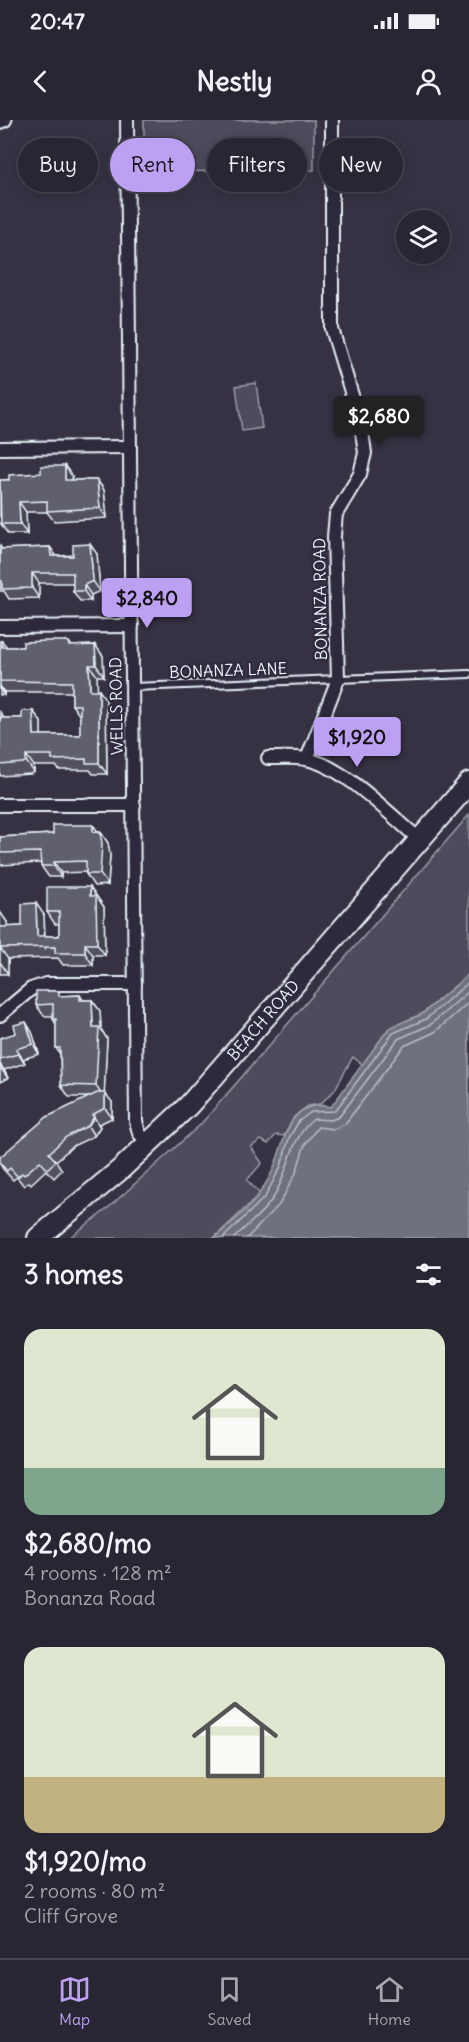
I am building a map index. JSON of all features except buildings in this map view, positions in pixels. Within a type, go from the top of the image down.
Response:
[{"type":"main road","name":"BEACH ROAD","points":[[38,1238],[149,1144],[201,1093],[469,783]]},
{"type":"street","points":[[0,122],[5,120]]},
{"type":"street","name":"WELLS ROAD","points":[[127,120],[136,1121],[139,1132],[149,1144]]},
{"type":"street","name":"BONANZA ROAD","points":[[307,759],[338,680],[334,536],[336,514],[360,474],[365,453],[361,425],[332,330],[332,120]]},
{"type":"street","points":[[0,448],[130,447]]},
{"type":"street","points":[[0,627],[132,627]]},
{"type":"street","points":[[268,758],[307,759],[348,780],[420,840]]},
{"type":"street","points":[[0,805],[134,805]]},
{"type":"street","points":[[0,1015],[31,989],[46,984],[135,984]]},
{"type":"lane","name":"BONANZA LANE","points":[[132,687],[469,674]]},
{"type":"shaded area","points":[[144,120],[314,120],[314,170],[307,170],[307,138],[207,138],[207,171],[195,171],[195,138],[144,138]]},
{"type":"shaded area","points":[[256,383],[262,428],[242,431],[236,386]]},
{"type":"shaded area","points":[[469,815],[469,974],[422,1014],[389,1028],[363,1065],[353,1057],[334,1091],[320,1104],[308,1106],[294,1117],[284,1136],[276,1135],[268,1144],[261,1140],[251,1147],[262,1163],[247,1180],[260,1194],[214,1238],[69,1238],[106,1210],[201,1124]]},
{"type":"water","points":[[469,974],[469,1238],[214,1238],[257,1198],[268,1181],[288,1130],[299,1113],[307,1107],[318,1105],[331,1107],[389,1028],[422,1014]]}]
